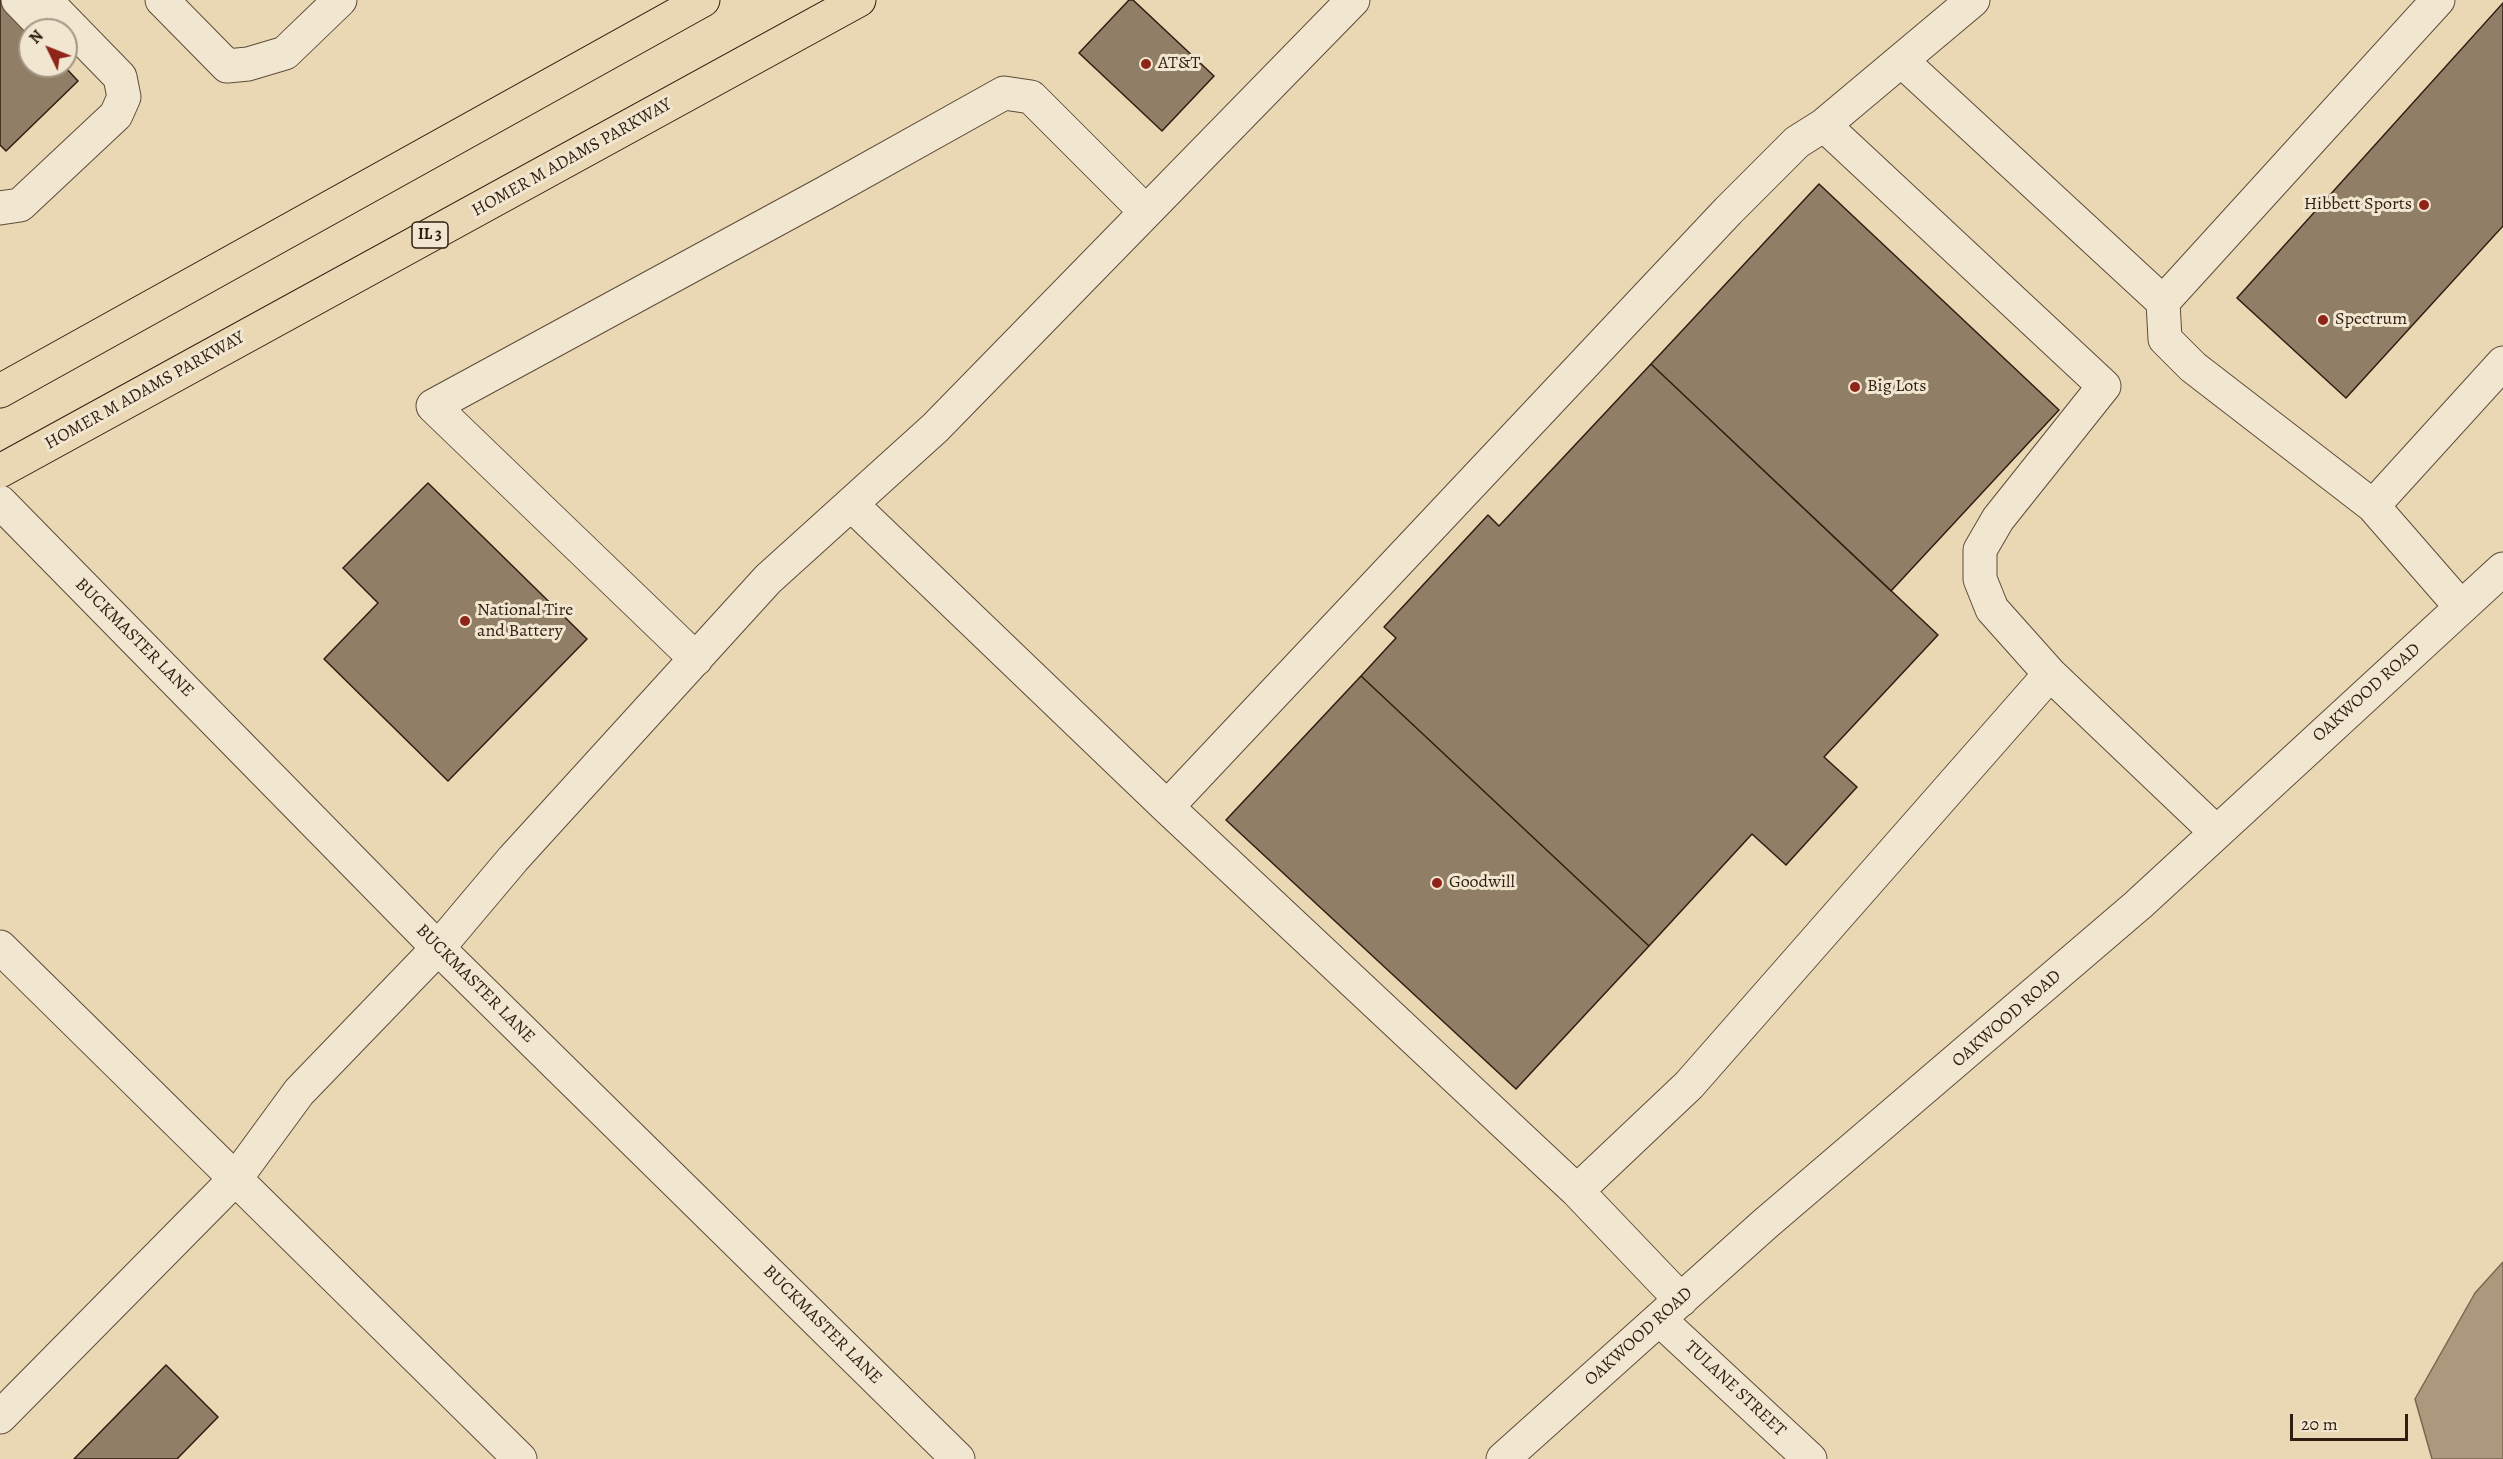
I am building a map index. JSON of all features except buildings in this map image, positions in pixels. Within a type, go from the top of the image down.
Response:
[{"type":"main road","points":[[0,391],[703,0]]},
{"type":"main road","name":"HOMER M ADAMS PARKWAY","points":[[0,471],[859,0]]},
{"type":"street","points":[[18,0],[35,18]]},
{"type":"street","points":[[0,208],[20,206],[116,115],[124,97],[120,77],[45,0]]},
{"type":"street","points":[[162,0],[227,66],[248,64],[285,53],[340,0]]},
{"type":"street","points":[[0,1417],[236,1178],[299,1092],[438,948],[513,859],[768,579],[935,428],[1353,0]]},
{"type":"street","points":[[1167,807],[1728,211],[1797,142],[1824,124],[1973,0]]},
{"type":"street","points":[[2438,0],[2163,302],[2164,339],[2193,367],[2373,506],[2461,607]]},
{"type":"street","points":[[0,201],[96,108],[101,92],[96,79],[78,61]]},
{"type":"street","points":[[1902,61],[2163,302]]},
{"type":"street","points":[[696,658],[433,406],[1004,93],[1031,97],[1146,212]]},
{"type":"street","points":[[1824,124],[2104,386],[1998,519],[1980,550],[1980,579],[1992,609],[2050,674],[2216,832]]},
{"type":"street","points":[[2373,506],[2503,363]]},
{"type":"street","name":"BUCKMASTER LANE","points":[[0,502],[438,948],[958,1459]]},
{"type":"street","name":"TULANE STREET","points":[[851,504],[1167,807],[1576,1191],[1670,1310],[1810,1459]]},
{"type":"street","name":"OAKWOOD ROAD","points":[[1518,1454],[1670,1310],[1765,1224],[2138,905],[2503,570]]},
{"type":"street","points":[[1576,1191],[1689,1084],[2050,674]]},
{"type":"street","points":[[0,947],[520,1459]]},
{"type":"shaded area","points":[[2503,1262],[2503,1459],[2432,1459],[2415,1399],[2475,1293]]},
{"type":"place","name":"AT&T","points":[[1146,64]]},
{"type":"place","name":"Hibbett Sports","points":[[2424,205]]},
{"type":"place","name":"Spectrum","points":[[2323,320]]},
{"type":"place","name":"Big Lots","points":[[1855,387]]},
{"type":"place","name":"National Tire and Battery","points":[[465,621]]},
{"type":"place","name":"Goodwill","points":[[1437,883]]}]
